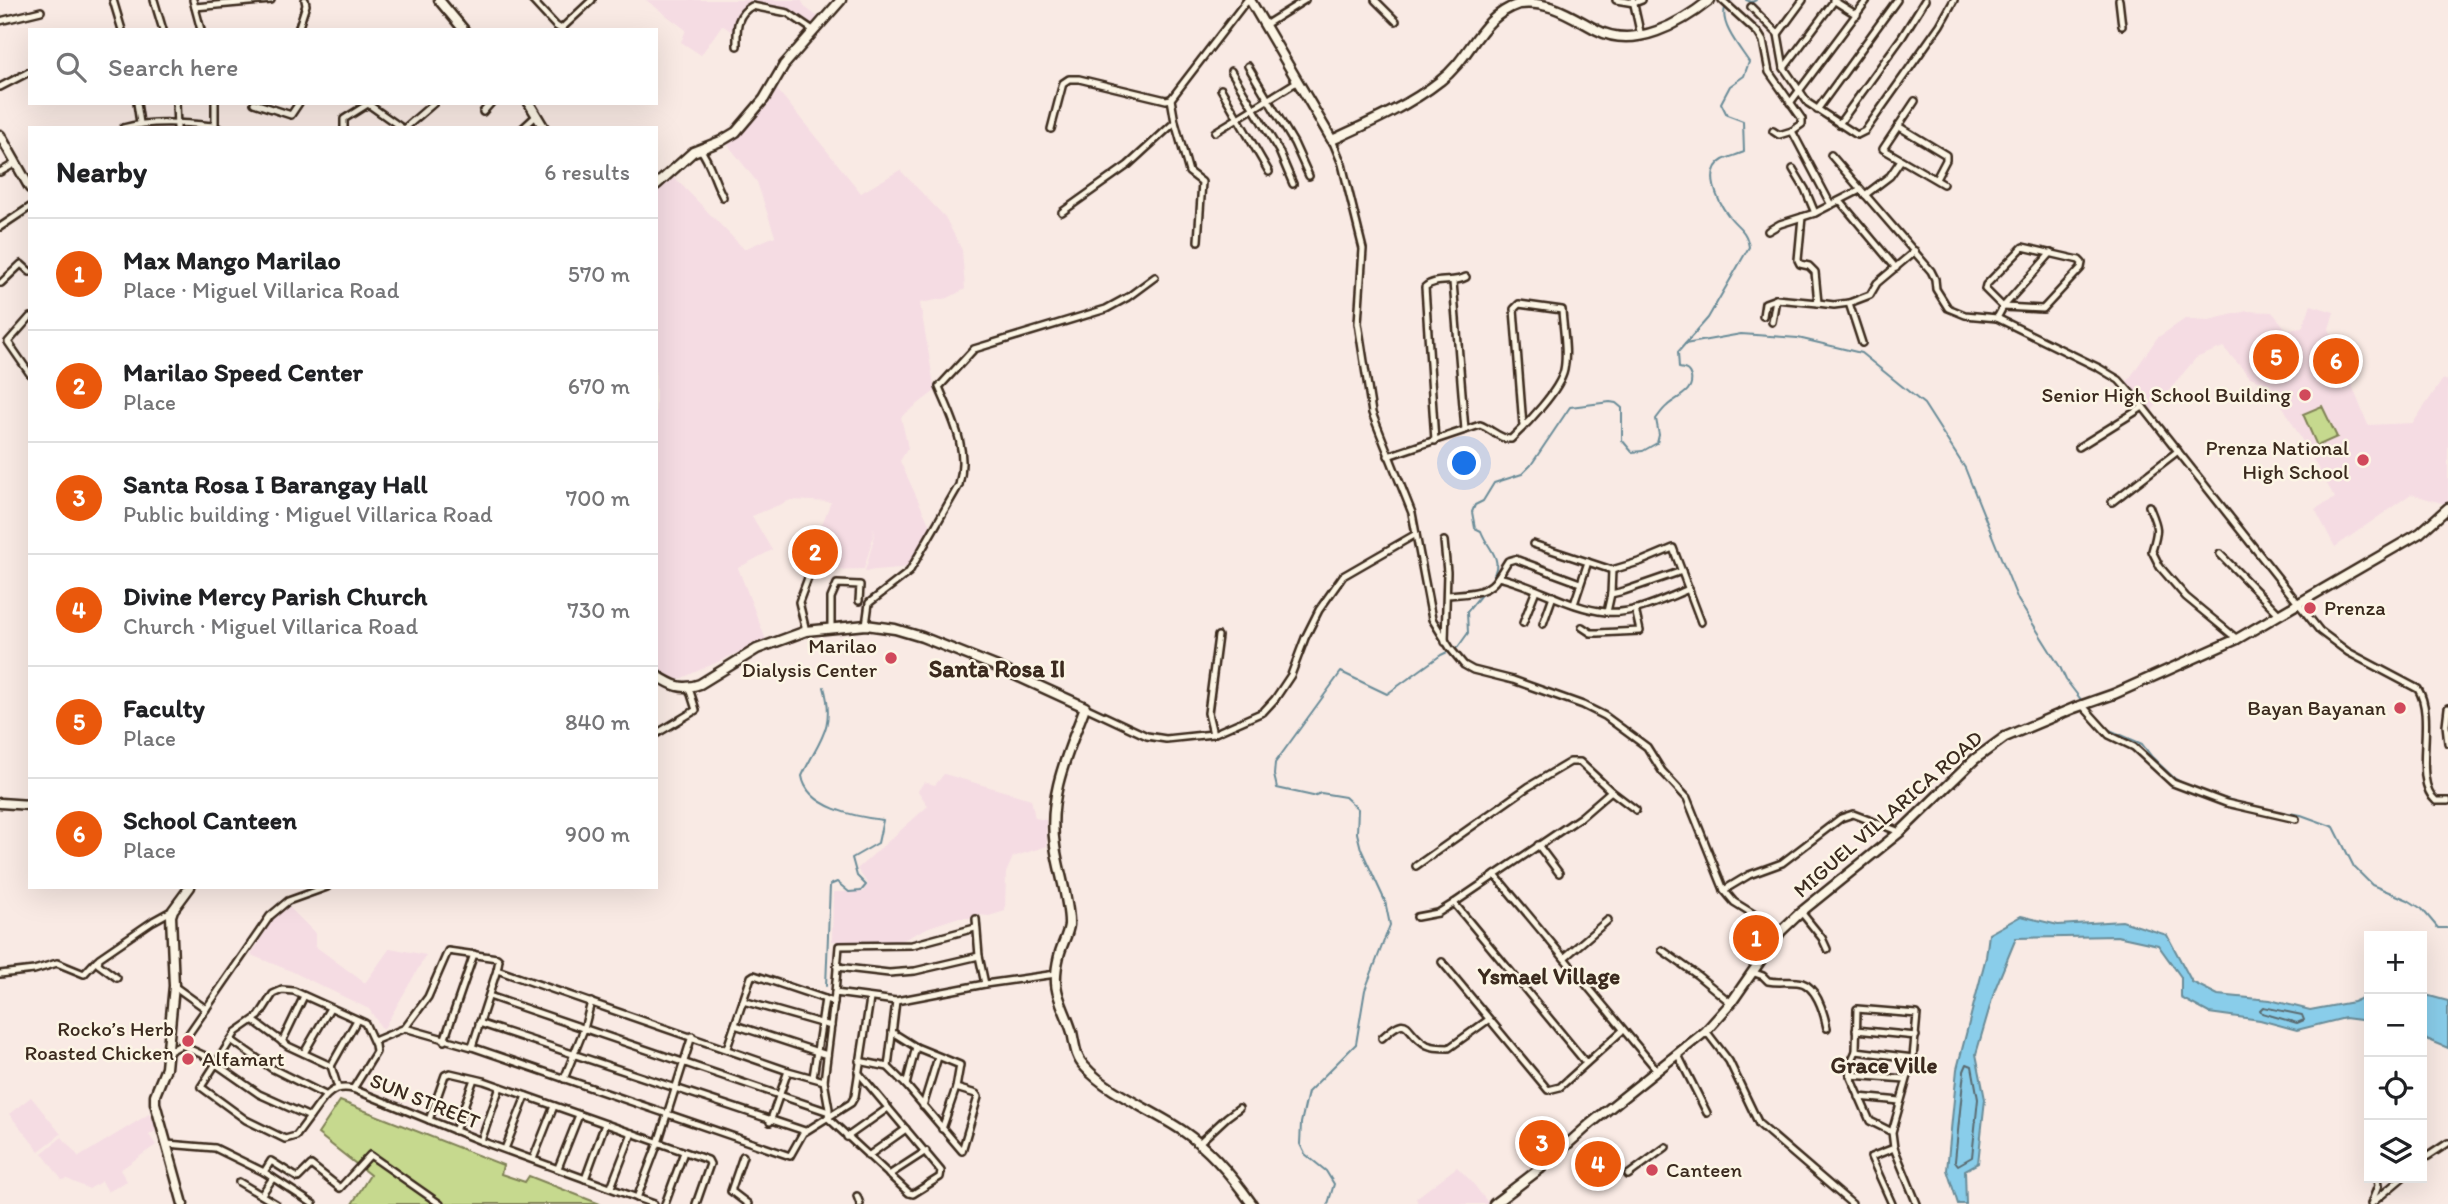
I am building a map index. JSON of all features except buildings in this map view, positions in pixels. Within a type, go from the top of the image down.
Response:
[{"type":"street","points":[[113,0],[121,28]]},
{"type":"street","points":[[154,0],[162,28]]},
{"type":"street","points":[[200,28],[194,3],[271,0]]},
{"type":"street","points":[[299,28],[305,0]]},
{"type":"street","points":[[439,0],[461,28]]},
{"type":"street","points":[[562,28],[592,0]]},
{"type":"street","points":[[658,183],[692,152],[736,132],[764,99],[784,65],[841,0]]},
{"type":"street","points":[[1051,129],[1063,83],[1069,79],[1171,99],[1248,0],[1332,140],[1342,164],[1362,242],[1364,261],[1358,323],[1372,413],[1412,513],[1429,612],[1445,642],[1464,665],[1473,670],[1513,680],[1583,705],[1605,716],[1638,739],[1687,798],[1724,890],[1734,902],[1781,931]]},
{"type":"street","points":[[1265,25],[1304,0]]},
{"type":"street","points":[[1375,0],[1396,21]]},
{"type":"street","points":[[1616,0],[1642,0]]},
{"type":"street","points":[[1332,140],[1384,115],[1441,81],[1459,63],[1481,30],[1502,12],[1521,4],[1539,1],[1576,16],[1599,31],[1623,37],[1641,36],[1692,14],[1710,0]]},
{"type":"street","points":[[1722,0],[1758,33],[1763,41],[1769,72],[1802,122],[1792,131],[1779,135],[1773,131]]},
{"type":"street","points":[[1778,34],[1803,0]]},
{"type":"street","points":[[1790,103],[1867,0]]},
{"type":"street","points":[[1817,110],[1897,0]]},
{"type":"street","points":[[1839,124],[1902,37],[1925,0]]},
{"type":"street","points":[[1751,7],[1778,34],[1784,68],[1800,91],[1817,110],[1854,134],[1862,134],[1912,65],[1954,0]]},
{"type":"street","points":[[2119,0],[2122,26]]},
{"type":"street","points":[[1784,68],[1833,1],[1857,15]]},
{"type":"street","points":[[537,2],[559,28]]},
{"type":"street","points":[[1634,2],[1641,36]]},
{"type":"street","points":[[737,46],[737,23],[741,15],[752,6],[788,13],[813,30]]},
{"type":"street","points":[[0,21],[41,10]]},
{"type":"street","points":[[1248,66],[1294,143],[1309,176]]},
{"type":"street","points":[[1231,71],[1279,151],[1293,184]]},
{"type":"street","points":[[0,87],[28,73]]},
{"type":"street","points":[[1215,132],[1298,81]]},
{"type":"street","points":[[1221,89],[1269,172]]},
{"type":"street","points":[[1171,99],[1189,172],[1202,182],[1198,241]]},
{"type":"street","points":[[1915,101],[1883,149],[1943,184]]},
{"type":"street","points":[[137,105],[140,123]]},
{"type":"street","points":[[176,105],[177,125]]},
{"type":"street","points":[[215,105],[216,126]]},
{"type":"street","points":[[259,105],[287,116],[293,114],[298,105]]},
{"type":"street","points":[[344,126],[344,119],[366,105]]},
{"type":"street","points":[[370,105],[401,126]]},
{"type":"street","points":[[406,126],[432,105]]},
{"type":"street","points":[[483,112],[489,105]]},
{"type":"street","points":[[530,105],[543,126]]},
{"type":"street","points":[[525,126],[537,115]]},
{"type":"street","points":[[1062,212],[1128,165],[1175,122]]},
{"type":"street","points":[[130,126],[140,123],[196,126]]},
{"type":"street","points":[[1898,126],[1946,155],[1947,160],[1936,179]]},
{"type":"street","points":[[1792,131],[1831,205]]},
{"type":"street","points":[[0,135],[28,184]]},
{"type":"street","points":[[700,149],[723,197]]},
{"type":"street","points":[[1831,155],[1933,274],[1936,289],[1948,308],[1965,315],[1997,318],[2119,380],[2320,631],[2335,644],[2420,691],[2427,723],[2425,764],[2429,788],[2433,799],[2448,801]]},
{"type":"street","points":[[1768,231],[1862,192],[1891,176],[1901,160]]},
{"type":"street","points":[[0,172],[16,163]]},
{"type":"street","points":[[1793,169],[1815,213]]},
{"type":"street","points":[[1840,201],[1896,268]]},
{"type":"street","points":[[0,227],[28,208]]},
{"type":"street","points":[[1802,217],[1798,260],[1800,264],[1809,266],[1815,272],[1818,303]]},
{"type":"street","points":[[2021,247],[2079,260],[2082,266],[2045,309],[2003,307],[1986,293],[1986,285],[2021,247]]},
{"type":"street","points":[[1763,316],[1765,303],[1776,299],[1834,305],[1868,297],[1877,283],[1915,251]]},
{"type":"street","points":[[1997,318],[2003,307],[2051,253]]},
{"type":"street","points":[[2,284],[21,264],[28,270]]},
{"type":"street","points":[[866,625],[869,603],[909,572],[959,485],[964,469],[957,430],[939,387],[974,349],[1105,309],[1128,297],[1155,277]]},
{"type":"street","points":[[1435,441],[1425,287],[1434,282],[1453,282],[1466,277]]},
{"type":"street","points":[[1453,282],[1465,430]]},
{"type":"street","points":[[1772,322],[1776,299]]},
{"type":"street","points":[[1849,303],[1861,343]]},
{"type":"street","points":[[1388,456],[1480,425],[1490,428],[1507,440],[1511,439],[1523,426],[1560,382],[1564,372],[1562,310],[1520,304],[1514,309],[1523,426]]},
{"type":"street","points":[[28,319],[8,342],[28,371]]},
{"type":"street","points":[[2078,447],[2143,407]]},
{"type":"street","points":[[2112,502],[2178,451]]},
{"type":"street","points":[[2149,506],[2157,525],[2157,540],[2152,551],[2160,567],[2197,608],[2238,639]]},
{"type":"street","name":"MIGUEL VILLARICA ROAD","points":[[1493,1204],[1541,1168],[1590,1124],[1706,1031],[1731,1003],[1781,931],[1900,832],[1975,759],[2005,737],[2114,694],[2238,639],[2420,533],[2448,508]]},
{"type":"street","points":[[658,676],[681,688],[689,688],[757,649],[806,631],[866,625],[895,629],[922,637],[995,666],[1147,736],[1166,739],[1213,734],[1263,712],[1275,699],[1291,676],[1299,650],[1319,610],[1343,576],[1416,534]]},
{"type":"street","points":[[1444,541],[1447,595],[1445,642]]},
{"type":"street","points":[[1533,544],[1612,570],[1673,548],[1701,622]]},
{"type":"street","points":[[806,631],[799,602],[811,570],[830,550]]},
{"type":"street","points":[[2220,554],[2280,615]]},
{"type":"street","points":[[1447,595],[1486,590],[1497,580],[1508,561],[1515,559],[1580,583]]},
{"type":"street","points":[[1574,604],[1588,562]]},
{"type":"street","points":[[1607,612],[1612,570]]},
{"type":"street","points":[[1611,594],[1682,570]]},
{"type":"street","points":[[1497,580],[1607,612],[1636,609],[1689,589]]},
{"type":"street","points":[[831,628],[831,598],[836,584],[860,585],[859,601]]},
{"type":"street","points":[[1523,623],[1536,590]]},
{"type":"street","points":[[1543,624],[1553,596]]},
{"type":"street","points":[[1582,627],[1591,633],[1640,631],[1636,609]]},
{"type":"street","points":[[1213,734],[1208,713],[1218,636]]},
{"type":"street","points":[[658,733],[696,710],[689,688]]},
{"type":"street","points":[[2082,705],[2109,735],[2134,747],[2174,783],[2226,803],[2296,819]]},
{"type":"street","points":[[1085,707],[1058,778],[1055,797],[1055,848],[1069,925],[1056,974],[1056,992],[1082,1064],[1107,1084],[1199,1143],[1231,1175],[1252,1204]]},
{"type":"street","points":[[2448,708],[2448,743]]},
{"type":"street","points":[[1416,866],[1528,787],[1570,762],[1580,762],[1636,810]]},
{"type":"street","points":[[1417,917],[1438,913],[1454,903],[1581,817],[1611,791]]},
{"type":"street","points":[[0,803],[28,804]]},
{"type":"street","points":[[1724,890],[1749,876],[1782,863],[1841,818],[1853,814],[1900,832]]},
{"type":"street","points":[[1538,845],[1559,873]]},
{"type":"street","points":[[1495,875],[1657,1070]]},
{"type":"street","points":[[0,974],[34,971],[57,963],[84,974],[97,960],[173,910],[189,889]]},
{"type":"street","points":[[168,1052],[181,1045],[270,916],[280,906],[322,889]]},
{"type":"street","points":[[1454,903],[1586,1063]]},
{"type":"street","points":[[173,910],[174,986],[168,1052],[155,1103],[183,1204]]},
{"type":"street","points":[[1801,912],[1827,949]]},
{"type":"street","points":[[976,919],[975,928],[985,984]]},
{"type":"street","points":[[1564,958],[1608,920]]},
{"type":"street","points":[[828,1115],[824,1081],[839,946],[912,945],[975,928]]},
{"type":"street","points":[[1662,950],[1731,1003]]},
{"type":"street","points":[[374,1041],[405,1028],[428,997],[448,951],[499,958],[472,1047]]},
{"type":"street","points":[[444,1041],[474,954]]},
{"type":"street","points":[[837,967],[889,973],[915,971],[979,956]]},
{"type":"street","points":[[97,960],[98,964],[117,978]]},
{"type":"street","points":[[1442,962],[1548,1090],[1560,1087],[1623,1030]]},
{"type":"street","points":[[497,970],[788,1071],[824,1081]]},
{"type":"street","points":[[1752,972],[1768,981],[1798,982],[1809,987],[1819,1003],[1827,1028]]},
{"type":"street","points":[[835,993],[896,1002],[985,984],[1056,974]]},
{"type":"street","points":[[727,1048],[751,977],[754,975],[834,1002]]},
{"type":"street","points":[[174,986],[206,1009]]},
{"type":"street","points":[[231,1040],[271,1068],[325,1094],[292,1138],[285,1139],[246,1120],[201,1087],[236,1032],[259,1016],[273,994],[282,990],[294,991],[365,1023],[376,1052],[353,1090]]},
{"type":"street","points":[[282,1042],[304,996]]},
{"type":"street","points":[[489,996],[828,1115],[847,1137],[909,1194],[914,1194],[941,1175],[926,1152],[858,1072]]},
{"type":"street","points":[[813,1077],[825,999]]},
{"type":"street","points":[[405,1028],[472,1047],[790,1156],[805,1131],[851,1103],[855,1096],[870,999]]},
{"type":"street","points":[[743,1001],[831,1026]]},
{"type":"street","points":[[564,1079],[584,1029],[591,1002]]},
{"type":"street","points":[[888,1067],[896,1002]]},
{"type":"street","points":[[304,1053],[330,1008]]},
{"type":"street","points":[[1892,1132],[1870,1121],[1850,1075],[1849,1067],[1856,1051],[1857,1009],[1917,1014],[1913,1058],[1892,1132],[1894,1148],[1917,1204]]},
{"type":"street","points":[[254,1020],[282,1042],[331,1066],[338,1088]]},
{"type":"street","points":[[331,1066],[357,1020]]},
{"type":"street","points":[[1382,1038],[1396,1025],[1401,1024],[1406,1025],[1426,1045],[1449,1048],[1488,1020]]},
{"type":"street","points":[[479,1023],[771,1122],[805,1131]]},
{"type":"street","points":[[735,1025],[827,1055]]},
{"type":"street","points":[[1856,1030],[1916,1036]]},
{"type":"street","points":[[1706,1031],[1729,1061],[1759,1124],[1852,1204]]},
{"type":"street","points":[[892,1032],[916,1047],[960,1065],[956,1088],[942,1129]]},
{"type":"street","points":[[637,1198],[658,1143],[692,1036]]},
{"type":"street","points":[[181,1045],[215,1062],[260,1094],[310,1117]]},
{"type":"street","points":[[906,1085],[916,1047]]},
{"type":"street","points":[[1856,1051],[1913,1058]]},
{"type":"street","points":[[1677,1053],[1707,1113]]},
{"type":"street","points":[[923,1106],[938,1057]]},
{"type":"street","points":[[859,1061],[888,1067],[967,1159]]},
{"type":"street","points":[[771,1122],[788,1071]]},
{"type":"street","points":[[429,1120],[445,1076],[450,1073],[500,1087],[708,1160],[710,1164],[695,1204]]},
{"type":"street","points":[[1850,1075],[1906,1079]]},
{"type":"street","points":[[455,1131],[474,1079]]},
{"type":"street","points":[[481,1141],[500,1087]]},
{"type":"street","name":"SUN STREET","points":[[325,1094],[338,1088],[353,1090],[481,1141],[654,1204]]},
{"type":"street","points":[[956,1088],[978,1097],[962,1151]]},
{"type":"street","points":[[505,1149],[527,1097]]},
{"type":"street","points":[[1859,1097],[1899,1101]]},
{"type":"street","points":[[533,1159],[554,1106]]},
{"type":"street","points":[[847,1137],[888,1108]]},
{"type":"street","points":[[1199,1143],[1239,1108]]},
{"type":"street","points":[[558,1168],[579,1115]]},
{"type":"street","points":[[585,1179],[605,1124]]},
{"type":"street","points":[[868,1156],[906,1129]]},
{"type":"street","points":[[611,1187],[632,1133]]},
{"type":"street","points":[[2427,1157],[2448,1143]]},
{"type":"street","points":[[167,1144],[215,1148],[264,1172],[313,1204]]},
{"type":"street","points":[[1629,1175],[1666,1147]]},
{"type":"street","points":[[1892,1204],[1871,1157],[1894,1148]]},
{"type":"street","points":[[665,1204],[684,1152]]},
{"type":"street","points":[[889,1175],[926,1152]]},
{"type":"street","points":[[264,1172],[271,1161],[298,1178],[311,1166],[340,1188],[370,1155],[440,1204]]},
{"type":"street","points":[[743,1156],[731,1191],[748,1204]]},
{"type":"street","points":[[262,1194],[273,1178]]},
{"type":"street","points":[[239,1182],[276,1204]]},
{"type":"street","points":[[2371,1204],[2378,1183]]},
{"type":"street","points":[[2371,1204],[2396,1183]]},
{"type":"street","points":[[857,1196],[860,1204]]},
{"type":"shaded area","points":[[646,0],[801,0],[806,8],[818,17],[812,26],[786,9],[755,3],[738,13],[735,34],[722,25],[701,55],[681,42],[686,30]]},
{"type":"shaded area","points":[[776,88],[861,193],[900,170],[945,217],[962,250],[965,289],[948,298],[920,303],[935,391],[901,417],[908,448],[900,461],[930,526],[910,567],[865,571],[875,535],[873,527],[874,534],[864,569],[826,570],[818,567],[804,549],[816,539],[831,502],[791,500],[752,516],[772,550],[738,568],[766,640],[671,683],[658,673],[658,186],[672,175],[744,249],[775,236],[757,182],[725,141],[750,123]]},
{"type":"shaded area","name":"Prenza National High School","points":[[2311,305],[2334,312],[2329,329],[2368,425],[2413,423],[2443,379],[2448,381],[2448,501],[2445,504],[2411,494],[2335,547],[2315,509],[2335,498],[2270,384],[2250,377],[2223,347],[2196,358],[2150,413],[2125,385],[2157,338],[2185,319],[2209,320],[2247,311],[2272,312],[2287,330],[2302,328]]},
{"type":"shaded area","points":[[944,774],[1031,799],[1035,818],[1046,820],[1047,846],[1013,857],[1006,873],[1005,911],[989,916],[956,918],[929,927],[895,944],[832,941],[833,892],[863,892],[868,884],[857,869],[928,806],[918,791],[924,782],[935,785]]},
{"type":"shaded area","points":[[288,906],[315,933],[315,946],[365,983],[390,948],[426,955],[383,1030],[369,1009],[251,955],[274,916]]},
{"type":"shaded area","points":[[31,1097],[61,1134],[39,1151],[9,1114]]},
{"type":"shaded area","points":[[149,1114],[159,1129],[149,1135],[156,1145],[120,1170],[127,1181],[108,1192],[102,1181],[89,1189],[67,1179],[62,1180],[42,1153],[62,1137],[79,1157]]},
{"type":"shaded area","points":[[1457,1167],[1489,1204],[1418,1204],[1416,1198]]},
{"type":"green space","points":[[2322,406],[2337,437],[2317,446],[2303,414]]},
{"type":"green space","points":[[340,1101],[503,1165],[501,1174],[525,1182],[529,1176],[600,1204],[352,1204],[370,1175],[318,1134]]},
{"type":"water","points":[[2021,916],[2058,925],[2122,921],[2167,935],[2192,982],[2218,995],[2270,1000],[2310,1010],[2353,1002],[2364,997],[2364,1020],[2345,1018],[2297,1030],[2260,1020],[2209,1013],[2181,998],[2181,977],[2158,945],[2117,936],[2016,938],[1995,989],[1976,1054],[1985,1099],[1978,1163],[1965,1170],[1966,1204],[1958,1204],[1947,1170],[1957,1069],[1986,957],[1989,934]]},
{"type":"water","points":[[2427,995],[2448,1001],[2448,1048],[2427,1039]]},
{"type":"waterway","points":[[1746,0],[1756,0]]},
{"type":"waterway","points":[[1489,584],[1494,575],[1496,561],[1481,531],[1475,528],[1472,512],[1475,505],[1483,501],[1494,483],[1522,474],[1531,465],[1570,407],[1616,403],[1622,408],[1622,440],[1632,452],[1643,451],[1657,443],[1659,435],[1656,419],[1690,387],[1691,377],[1688,371],[1679,368],[1678,352],[1708,318],[1749,247],[1744,232],[1720,202],[1713,179],[1717,165],[1744,152],[1743,121],[1727,115],[1721,103],[1730,86],[1744,76],[1749,62],[1728,29],[1725,8]]},
{"type":"waterway","points":[[1685,344],[1741,334],[1798,338],[1861,353],[1924,404],[1965,468],[2018,600],[2066,680],[2082,701]]},
{"type":"waterway","points":[[1328,1204],[1334,1184],[1326,1171],[1305,1154],[1300,1144],[1301,1123],[1308,1092],[1356,1044],[1365,990],[1390,925],[1385,901],[1361,849],[1357,833],[1358,809],[1345,797],[1321,793],[1313,796],[1277,788],[1275,763],[1341,672],[1387,694],[1441,655],[1458,647],[1468,633],[1467,612],[1484,591]]},
{"type":"waterway","points":[[824,687],[827,724],[802,776],[806,787],[813,796],[835,809],[883,820],[878,843],[852,858],[857,876],[866,885],[861,891],[849,892],[837,882],[830,885],[826,986]]},
{"type":"waterway","points":[[2105,728],[2142,744],[2174,778],[2188,786]]},
{"type":"waterway","points":[[2216,796],[2258,808]]},
{"type":"waterway","points":[[2263,809],[2301,815],[2334,827],[2354,867],[2372,885],[2422,909],[2438,928],[2448,928]]},
{"type":"place","name":"Faculty","points":[[2276,357]]},
{"type":"place","name":"School Canteen","points":[[2336,361]]},
{"type":"place","name":"Senior High School Building","points":[[2305,395]]},
{"type":"place","name":"Prenza National High School","points":[[2363,460]]},
{"type":"place","name":"Marilao Speed Center","points":[[815,552]]},
{"type":"place","name":"Prenza","points":[[2310,608]]},
{"type":"place","name":"Marilao Dialysis Center","points":[[891,658]]},
{"type":"place","name":"Bayan Bayanan","points":[[2400,708]]},
{"type":"place","name":"Max Mango Marilao","points":[[1756,938]]},
{"type":"place","name":"Rocko’s Herb Roasted Chicken","points":[[188,1041]]},
{"type":"place","name":"Alfamart","points":[[188,1059]]},
{"type":"place","name":"Santa Rosa I Barangay Hall","points":[[1542,1143]]},
{"type":"place","name":"Divine Mercy Parish Church","points":[[1598,1164]]},
{"type":"place","name":"Canteen","points":[[1652,1170]]},
{"type":"district","name":"Santa Rosa II","points":[[997,669]]},
{"type":"district","name":"Ysmael Village","points":[[1549,976]]},
{"type":"district","name":"Grace Ville","points":[[1884,1065]]}]
